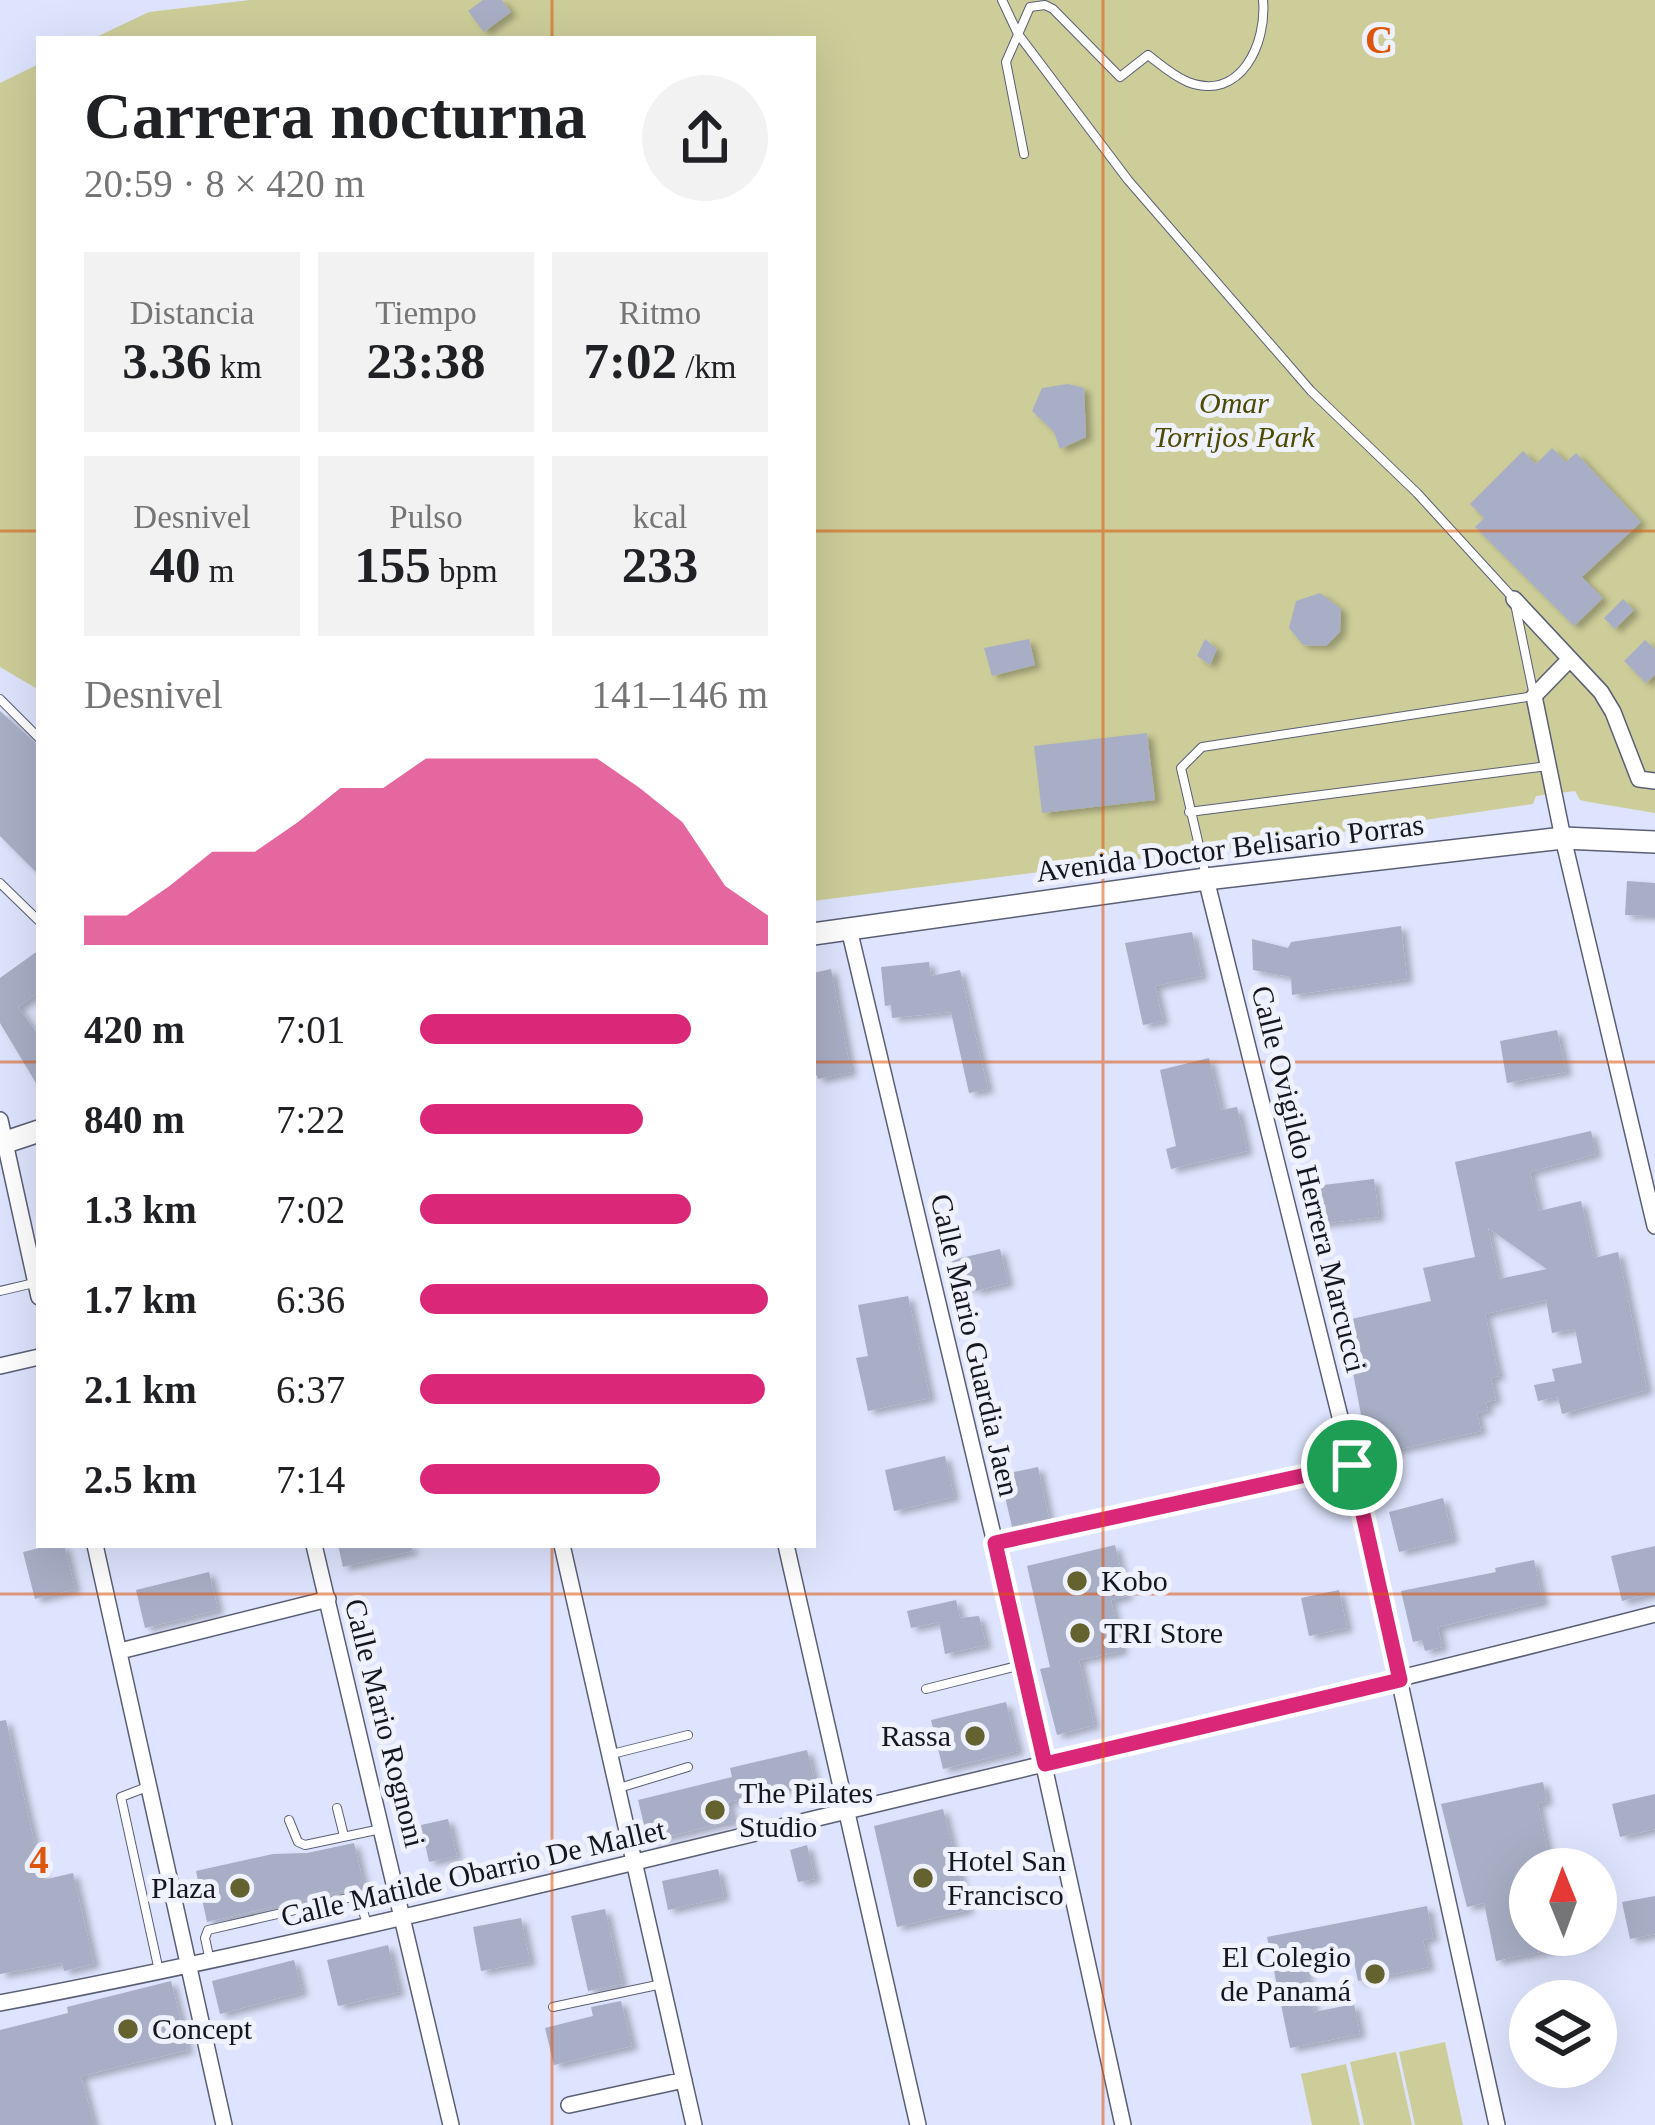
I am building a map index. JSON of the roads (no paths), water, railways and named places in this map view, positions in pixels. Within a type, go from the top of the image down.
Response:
[{"type":"street","points":[[1514,599],[1601,692],[1639,779],[1655,781]]},
{"type":"street","points":[[1569,659],[1534,696],[1655,1226]]},
{"type":"street","name":"Avenida Doctor Belisario Porras","points":[[816,934],[1206,879],[1563,838],[1655,842]]},
{"type":"street","name":"Calle Ovigildo Herrera Marcucci","points":[[1206,879],[1352,1465],[1497,2125]]},
{"type":"street","name":"Calle Mario Guardia Jaen","points":[[848,929],[995,1543],[1124,2125]]},
{"type":"street","points":[[36,1131],[2,1135],[36,1281]]},
{"type":"street","points":[[0,1366],[36,1358]]},
{"type":"street","points":[[995,1543],[1352,1465]]},
{"type":"street","points":[[96,1548],[224,2125]]},
{"type":"street","name":"Calle Mario Rognoni","points":[[315,1548],[451,2125]]},
{"type":"street","points":[[563,1548],[694,2125]]},
{"type":"street","points":[[787,1548],[918,2125]]},
{"type":"street","points":[[120,1651],[328,1599]]},
{"type":"street","name":"Calle Matilde Obarrio De Mallet","points":[[0,2002],[188,1967],[636,1864],[1655,1614]]},
{"type":"street","points":[[569,2105],[684,2080]]},
{"type":"lane","points":[[1002,0],[1018,34],[1127,180],[1311,391],[1417,493],[1514,599],[1534,696],[1202,747],[1181,767],[1206,879]]},
{"type":"lane","points":[[1024,154],[1006,62],[1030,8],[1045,5],[1120,77],[1148,55],[1194,85],[1221,86],[1239,77],[1252,62],[1265,21],[1263,0]]},
{"type":"lane","points":[[0,699],[36,735]]},
{"type":"lane","points":[[1189,812],[1550,766]]},
{"type":"lane","points":[[0,883],[36,918]]},
{"type":"lane","points":[[0,1291],[36,1290]]},
{"type":"lane","points":[[926,1689],[1022,1665]]},
{"type":"lane","points":[[612,1754],[688,1735]]},
{"type":"lane","points":[[620,1788],[688,1767]]},
{"type":"lane","points":[[148,1787],[121,1797],[160,1973]]},
{"type":"lane","points":[[337,1808],[344,1836]]},
{"type":"lane","points":[[289,1820],[298,1842],[305,1845],[383,1828]]},
{"type":"lane","points":[[210,1962],[208,1930],[352,1897],[360,1901],[368,1925]]},
{"type":"lane","points":[[553,2007],[662,1984]]},
{"type":"place","name":"Kobo","points":[[1077,1581]]},
{"type":"place","name":"TRI Store","points":[[1080,1633]]},
{"type":"place","name":"Rassa","points":[[975,1736]]},
{"type":"place","name":"The Pilates Studio","points":[[715,1810]]},
{"type":"place","name":"Hotel San Francisco","points":[[923,1878]]},
{"type":"place","name":"Plaza","points":[[240,1888]]},
{"type":"place","name":"El Colegio de Panamá","points":[[1375,1974]]},
{"type":"place","name":"Concept","points":[[128,2029]]},
{"type":"park label","name":"Omar Torrijos Park","points":[[1234,420]]}]
